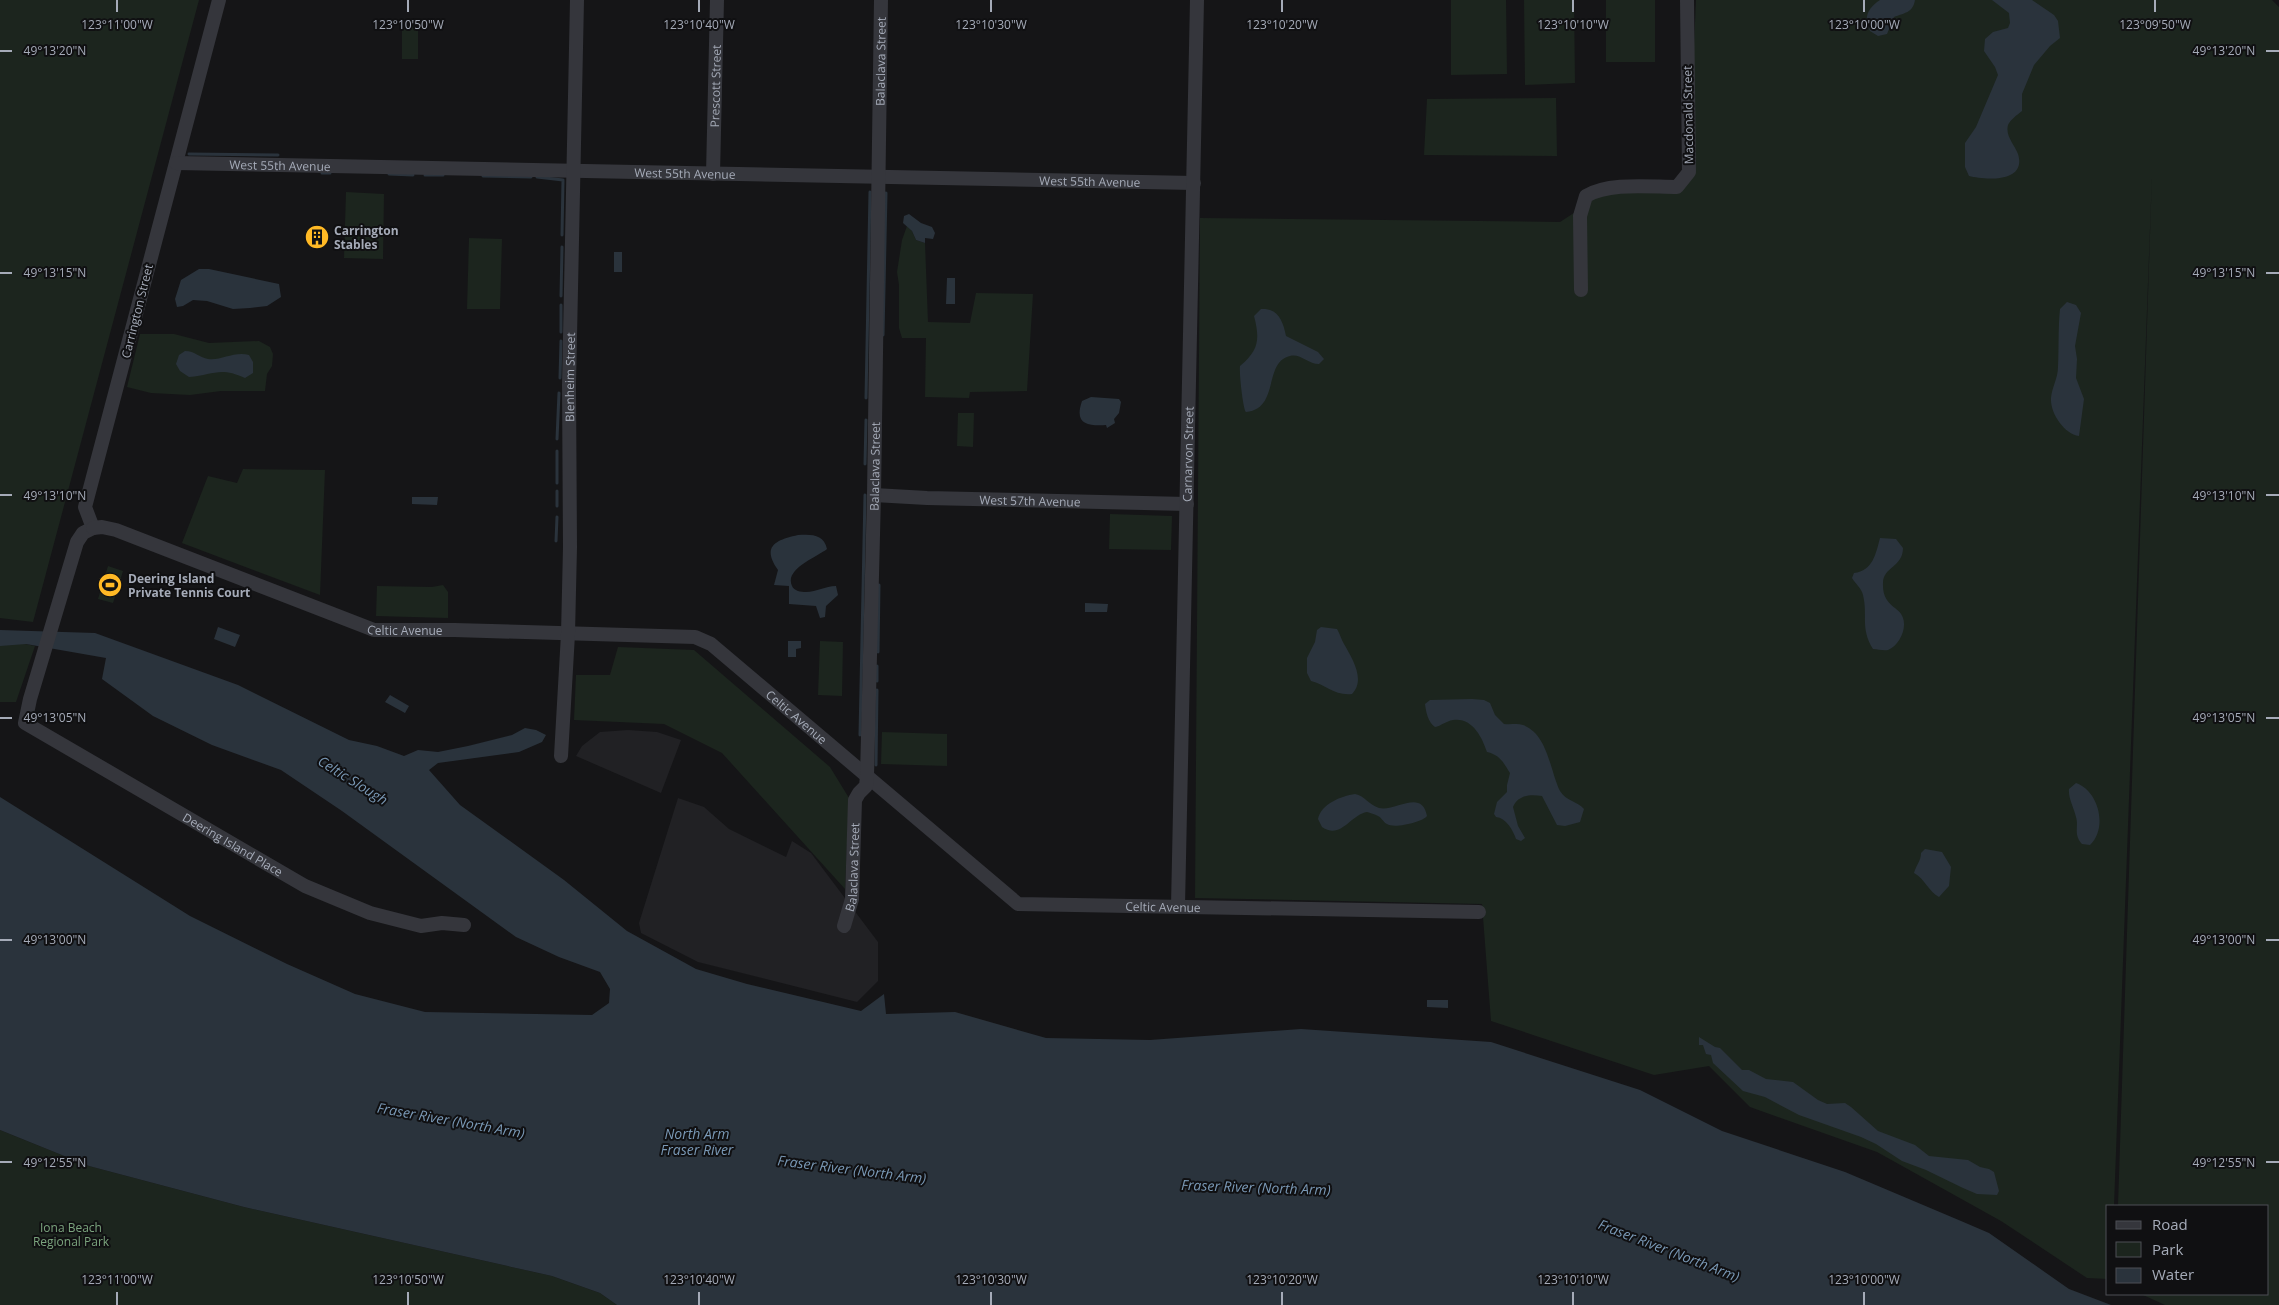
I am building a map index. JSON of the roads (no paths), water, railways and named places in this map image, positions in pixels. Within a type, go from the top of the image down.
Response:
[{"type":"street","name":"Carrington Street","points":[[93,528],[85,507],[219,0]]},
{"type":"street","name":"Blenheim Street","points":[[561,756],[568,634],[570,547],[569,394],[577,0]]},
{"type":"street","name":"Prescott Street","points":[[713,174],[717,0]]},
{"type":"street","name":"Balaclava Street","points":[[844,926],[852,899],[855,800],[866,786],[867,776],[874,495],[881,0]]},
{"type":"street","name":"Carnarvon Street","points":[[1178,906],[1197,0]]},
{"type":"street","name":"Macdonald Street","points":[[1581,290],[1580,216],[1586,196],[1596,189],[1677,187],[1689,172],[1687,0]]},
{"type":"street","name":"West 55th Avenue","points":[[176,163],[1194,183]]},
{"type":"street","name":"West 57th Avenue","points":[[874,495],[1187,504]]},
{"type":"street","name":"Celtic Avenue","points":[[93,528],[102,527],[116,530],[374,630],[454,630],[696,637],[711,644],[1018,904],[1479,912]]},
{"type":"street","name":"Deering Island Place","points":[[93,528],[83,533],[78,542],[26,714],[25,723],[305,886],[370,914],[421,926],[442,923],[464,926]]},
{"type":"water","points":[[1880,0],[1915,0],[1910,10],[1894,17],[1887,34],[1878,36],[1870,31],[1867,17],[1872,6]]},
{"type":"water","points":[[1992,0],[2032,0],[2054,15],[2058,21],[2060,38],[2050,46],[2034,65],[2022,94],[2022,111],[2008,125],[2009,137],[2018,154],[2019,163],[2016,170],[2011,175],[1985,178],[1969,176],[1965,167],[1965,143],[1976,127],[1998,75],[1984,51],[1985,39],[1993,32],[2008,28],[2010,23],[2009,13]]},
{"type":"water","points":[[909,214],[921,223],[932,227],[935,233],[933,239],[925,238],[925,243],[916,240],[912,231],[903,223],[904,216]]},
{"type":"water","points":[[614,252],[622,252],[622,272],[614,272]]},
{"type":"water","points":[[199,269],[209,269],[279,284],[281,297],[267,306],[250,308],[233,309],[207,301],[193,300],[177,307],[175,299],[181,280]]},
{"type":"water","points":[[947,278],[955,278],[955,304],[946,304]]},
{"type":"water","points":[[2067,302],[2076,305],[2081,313],[2075,346],[2077,359],[2076,378],[2084,399],[2079,436],[2063,427],[2055,416],[2051,404],[2058,371],[2060,309]]},
{"type":"water","points":[[1261,309],[1267,309],[1276,313],[1283,325],[1286,336],[1318,352],[1324,359],[1319,364],[1294,355],[1282,360],[1273,376],[1268,395],[1263,403],[1257,409],[1246,412],[1240,366],[1251,355],[1256,344],[1257,331],[1254,316]]},
{"type":"water","points":[[185,351],[208,359],[218,359],[238,354],[249,355],[253,362],[253,373],[245,378],[229,372],[189,377],[180,371],[176,364],[179,355]]},
{"type":"water","points":[[1091,397],[1119,399],[1121,402],[1119,413],[1114,419],[1115,423],[1107,428],[1106,425],[1088,424],[1081,419],[1080,409],[1082,401]]},
{"type":"water","points":[[412,497],[438,497],[437,505],[412,504]]},
{"type":"water","points":[[798,535],[816,536],[823,540],[827,549],[797,569],[791,580],[793,588],[802,592],[836,586],[838,595],[826,606],[825,617],[820,618],[816,606],[789,604],[789,586],[774,585],[778,570],[771,555],[773,545],[783,539]]},
{"type":"water","points":[[1880,538],[1896,539],[1903,548],[1900,559],[1886,573],[1883,583],[1885,597],[1901,614],[1904,622],[1903,632],[1899,641],[1888,650],[1873,649],[1869,641],[1865,628],[1863,595],[1852,578],[1854,573],[1866,569],[1870,565]]},
{"type":"water","points":[[1085,603],[1108,604],[1107,612],[1085,612]]},
{"type":"water","points":[[218,627],[240,635],[235,647],[214,639]]},
{"type":"water","points":[[1321,627],[1337,629],[1354,662],[1358,682],[1352,694],[1336,692],[1311,681],[1307,673],[1307,658],[1315,642],[1317,630]]},
{"type":"water","name":"North Arm Fraser River","points":[[0,630],[95,633],[238,685],[349,740],[377,746],[404,756],[418,750],[438,752],[468,746],[512,735],[525,728],[536,730],[546,735],[542,742],[519,752],[438,763],[429,770],[460,805],[564,880],[627,931],[696,969],[747,984],[861,1011],[884,994],[886,1014],[955,1012],[1046,1038],[1150,1040],[1301,1029],[1491,1042],[1640,1090],[1722,1131],[1845,1172],[1961,1221],[1989,1233],[2069,1289],[2111,1305],[617,1305],[600,1293],[552,1276],[244,1207],[89,1166],[0,1130],[0,797],[190,916],[287,964],[355,994],[425,1012],[592,1015],[609,1003],[610,989],[600,972],[559,957],[516,937],[342,811],[281,770],[212,745],[153,716],[102,679],[106,658],[26,644],[0,646]]},
{"type":"water","points":[[788,641],[801,641],[801,648],[796,649],[796,657],[788,657]]},
{"type":"water","points":[[390,695],[409,706],[405,713],[385,702]]},
{"type":"water","points":[[1430,700],[1484,700],[1490,703],[1495,715],[1504,724],[1523,725],[1538,736],[1547,754],[1560,791],[1565,797],[1584,809],[1580,822],[1565,826],[1557,825],[1542,796],[1538,795],[1529,795],[1521,798],[1513,807],[1518,826],[1525,838],[1521,841],[1516,839],[1506,822],[1496,817],[1494,814],[1497,802],[1507,792],[1510,773],[1498,757],[1487,752],[1479,734],[1471,725],[1460,720],[1453,720],[1435,727],[1429,720],[1426,710],[1425,704]]},
{"type":"water","points":[[2076,783],[2084,787],[2090,794],[2098,811],[2099,829],[2096,838],[2090,845],[2082,844],[2077,834],[2077,821],[2069,792],[2069,789]]},
{"type":"water","points":[[1355,794],[1379,808],[1414,802],[1424,808],[1427,816],[1414,822],[1396,826],[1387,824],[1378,816],[1367,812],[1355,817],[1345,826],[1335,831],[1322,827],[1318,819],[1327,805],[1338,799]]},
{"type":"water","points":[[1925,849],[1942,852],[1951,867],[1949,886],[1939,897],[1914,873],[1921,853]]},
{"type":"water","points":[[1427,1000],[1448,1000],[1448,1008],[1427,1007]]},
{"type":"water","points":[[1699,1037],[1720,1048],[1742,1070],[1749,1070],[1766,1079],[1793,1082],[1818,1100],[1827,1104],[1845,1103],[1878,1131],[1915,1145],[1929,1156],[1968,1160],[1980,1167],[1989,1169],[1994,1172],[1999,1191],[1997,1195],[1977,1194],[1902,1161],[1876,1144],[1861,1137],[1799,1115],[1765,1097],[1743,1091],[1713,1063],[1711,1055],[1706,1054],[1703,1045],[1699,1045]]},
{"type":"waterway","points":[[189,154],[278,155]]},
{"type":"waterway","points":[[322,173],[330,173]]},
{"type":"waterway","points":[[389,174],[413,175]]},
{"type":"waterway","points":[[425,175],[443,175]]},
{"type":"waterway","points":[[483,176],[531,177]]},
{"type":"waterway","points":[[537,177],[563,180],[562,235]]},
{"type":"waterway","points":[[866,398],[870,192]]},
{"type":"waterway","points":[[883,335],[886,193]]},
{"type":"waterway","points":[[561,296],[562,247]]},
{"type":"waterway","points":[[561,305],[561,332]]},
{"type":"waterway","points":[[560,378],[561,341]]},
{"type":"waterway","points":[[557,439],[559,393]]},
{"type":"waterway","points":[[865,464],[866,420]]},
{"type":"waterway","points":[[557,451],[557,483]]},
{"type":"waterway","points":[[557,491],[557,506]]},
{"type":"waterway","points":[[860,735],[865,495]]},
{"type":"waterway","points":[[556,541],[557,517]]},
{"type":"waterway","points":[[878,652],[879,585]]},
{"type":"waterway","points":[[877,666],[877,681]]},
{"type":"waterway","points":[[876,765],[877,690]]},
{"type":"place","name":"Carrington Stables","points":[[317,237]]},
{"type":"place","name":"Deering Island Private Tennis Court","points":[[110,585]]},
{"type":"water label","name":"Celtic Slough","points":[[353,780]]},
{"type":"water label","name":"Fraser River (North Arm)","points":[[451,1120]]},
{"type":"water label","name":"Fraser River (North Arm)","points":[[852,1169]]},
{"type":"water label","name":"Fraser River (North Arm)","points":[[1256,1187]]},
{"type":"water label","name":"Fraser River (North Arm)","points":[[1669,1250]]},
{"type":"park label","name":"Iona Beach Regional Park","points":[[71,1234]]}]
